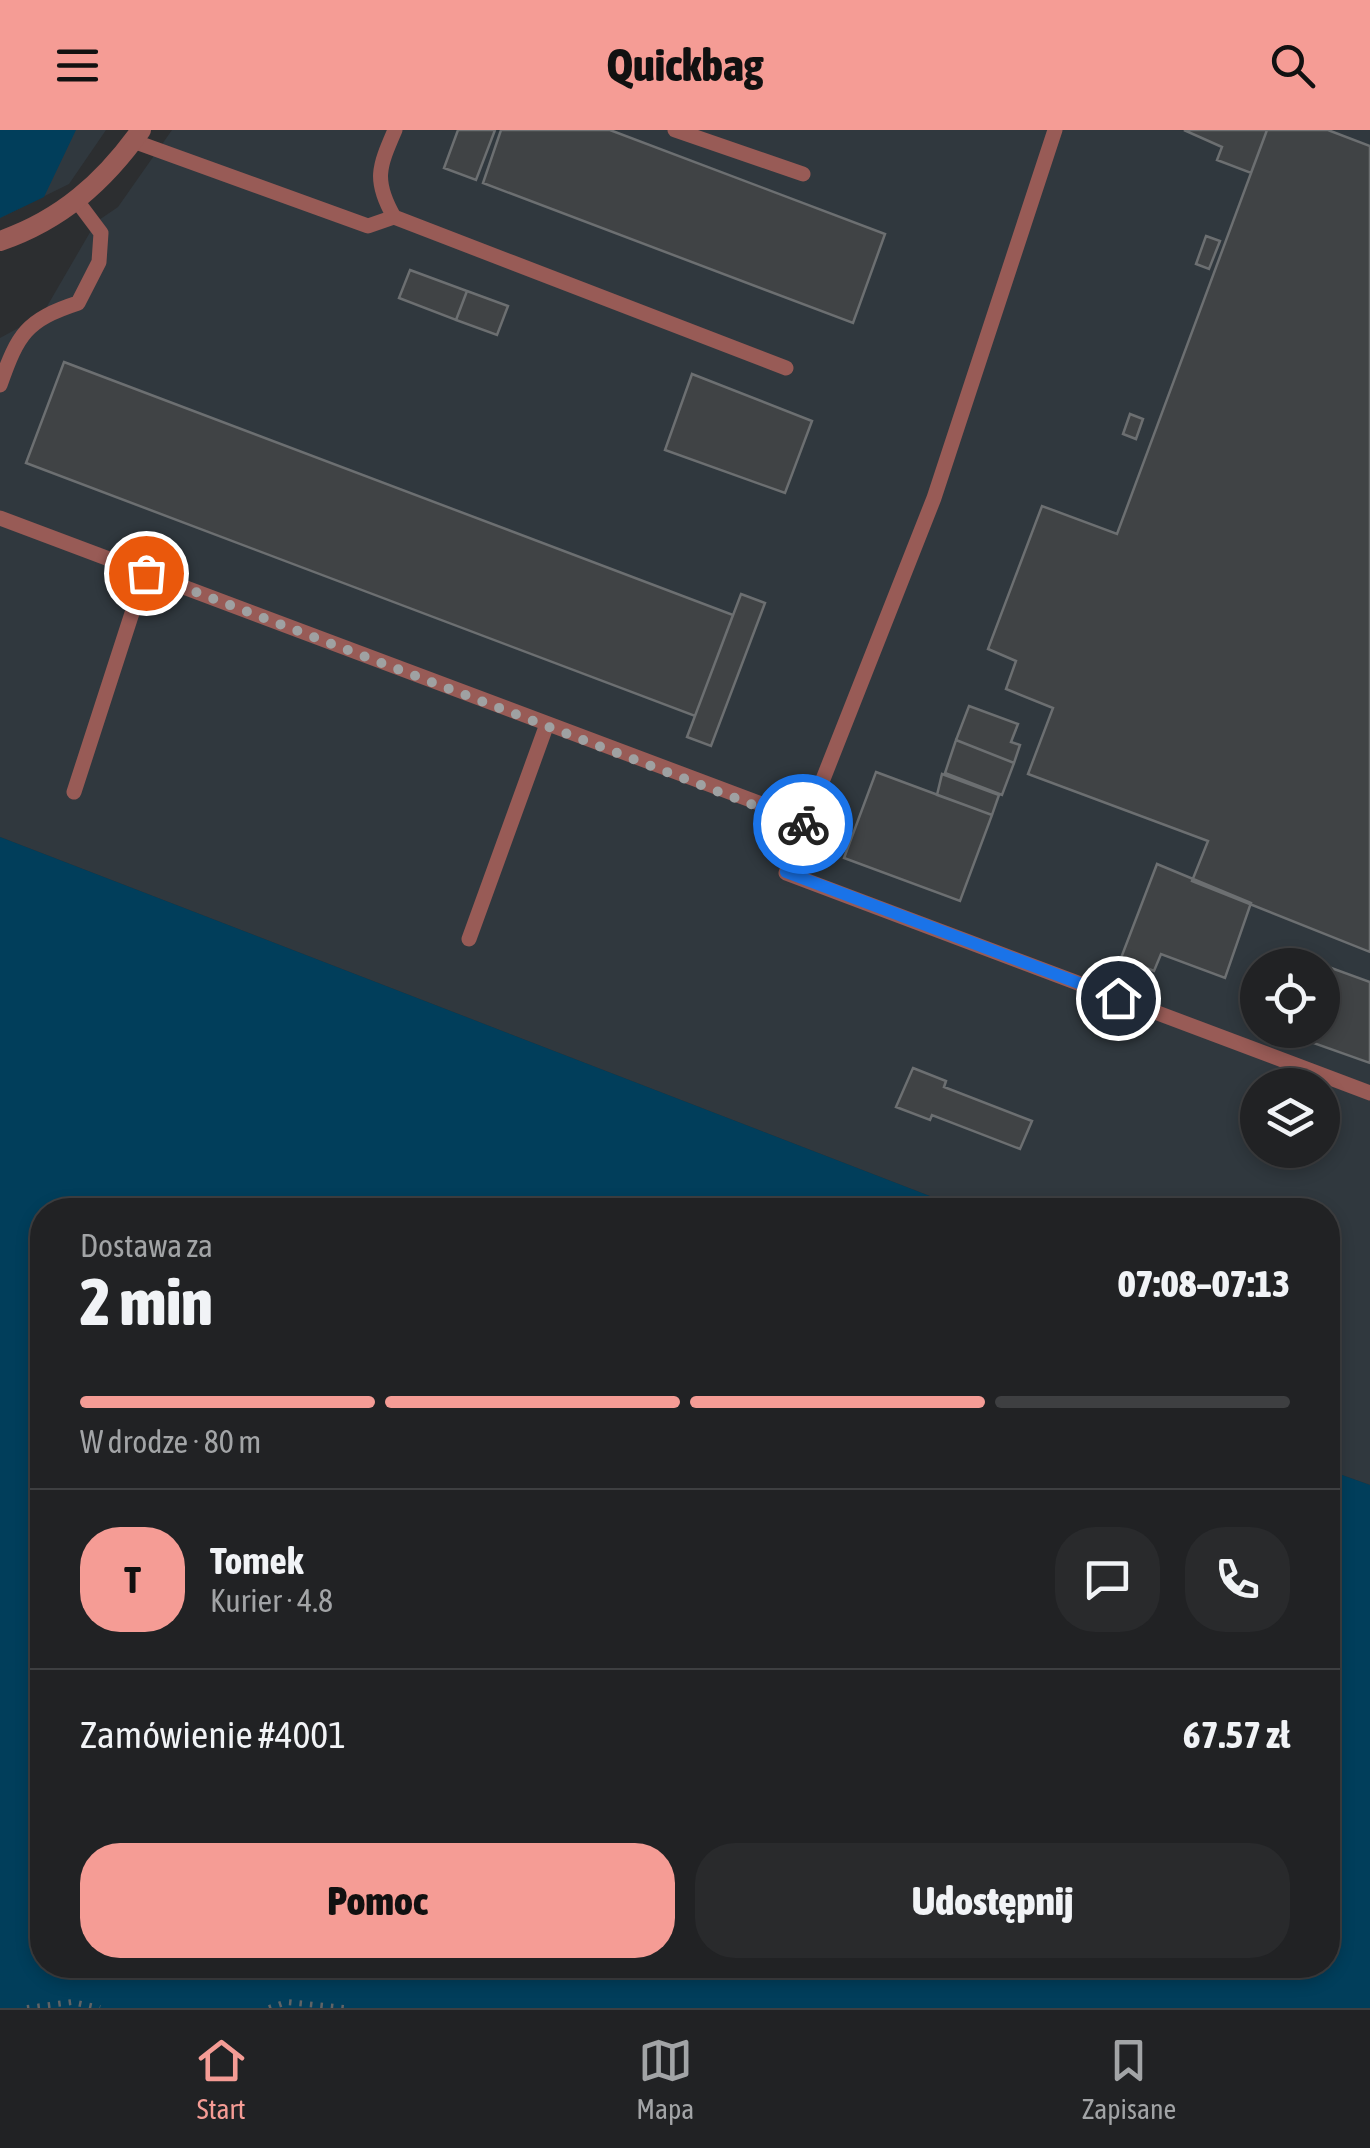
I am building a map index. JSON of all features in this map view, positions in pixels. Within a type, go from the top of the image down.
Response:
[{"type":"street","points":[[0,242],[30,231],[77,201],[110,174],[137,135]]},
{"type":"lane","points":[[395,130],[378,168],[382,196],[394,217],[786,368]]},
{"type":"lane","points":[[675,130],[803,174]]},
{"type":"lane","points":[[1055,130],[934,498],[786,872],[1370,1093]]},
{"type":"lane","points":[[137,135],[368,226],[394,217]]},
{"type":"lane","points":[[0,386],[16,340],[42,315],[78,303],[99,262],[101,233],[77,201]]},
{"type":"lane","points":[[0,518],[804,820]]},
{"type":"lane","points":[[74,792],[146,573]]},
{"type":"lane","points":[[470,939],[547,724]]},
{"type":"path","points":[[27,2008],[72,2002],[100,2008]]},
{"type":"path","points":[[269,2008],[287,2002],[345,2008]]},
{"type":"shaded area","points":[[0,130],[106,130],[69,184],[0,218]]},
{"type":"shaded area","points":[[0,130],[76,130],[44,197],[0,218]]},
{"type":"shaded area","points":[[172,130],[1370,130],[1370,1485],[1340,1474],[1340,1198],[935,1198],[0,837],[0,338],[42,315],[96,222],[118,207]]},
{"type":"shaded area","points":[[0,837],[935,1198],[30,1198],[30,1978],[1340,1978],[1340,1474],[1370,1485],[1370,2008],[0,2008]]},
{"type":"building","points":[[458,130],[495,130],[476,180],[444,168]]},
{"type":"building","points":[[501,130],[610,130],[885,234],[853,323],[483,183]]},
{"type":"building","points":[[1184,130],[1267,130],[1251,173],[1217,160],[1222,147]]},
{"type":"building","points":[[1267,130],[1328,130],[1370,146],[1370,952],[1192,881],[1208,841],[1028,774],[1053,708],[1006,689],[1016,661],[988,649],[1042,506],[1117,534]]},
{"type":"building","points":[[1206,236],[1220,241],[1209,269],[1196,264]]},
{"type":"building","points":[[410,270],[467,291],[456,320],[399,298]]},
{"type":"building","points":[[467,291],[508,306],[497,335],[456,320]]},
{"type":"building","points":[[64,362],[733,615],[695,716],[26,463]]},
{"type":"building","points":[[692,374],[812,421],[785,493],[665,450]]},
{"type":"building","points":[[1130,414],[1143,419],[1136,439],[1123,434]]},
{"type":"building","points":[[741,594],[765,603],[711,746],[687,737]]},
{"type":"building","points":[[969,706],[1018,724],[1011,742],[1020,745],[1014,763],[956,740]]},
{"type":"building","points":[[956,740],[1014,763],[1002,795],[945,773]]},
{"type":"building","points":[[876,772],[992,815],[960,901],[844,858]]},
{"type":"building","points":[[942,774],[999,795],[992,815],[937,795]]},
{"type":"building","points":[[1157,864],[1251,903],[1225,978],[1161,954],[1154,971],[1121,958]]},
{"type":"building","points":[[1340,971],[1370,982],[1370,1063],[1328,1048],[1340,1048]]},
{"type":"building","points":[[913,1068],[946,1081],[944,1087],[1032,1121],[1020,1149],[932,1115],[930,1120],[896,1107]]},
{"type":"way so far","points":[[146,573],[804,820],[803,824]]},
{"type":"route","points":[[803,824],[786,872],[1118,998]]}]
